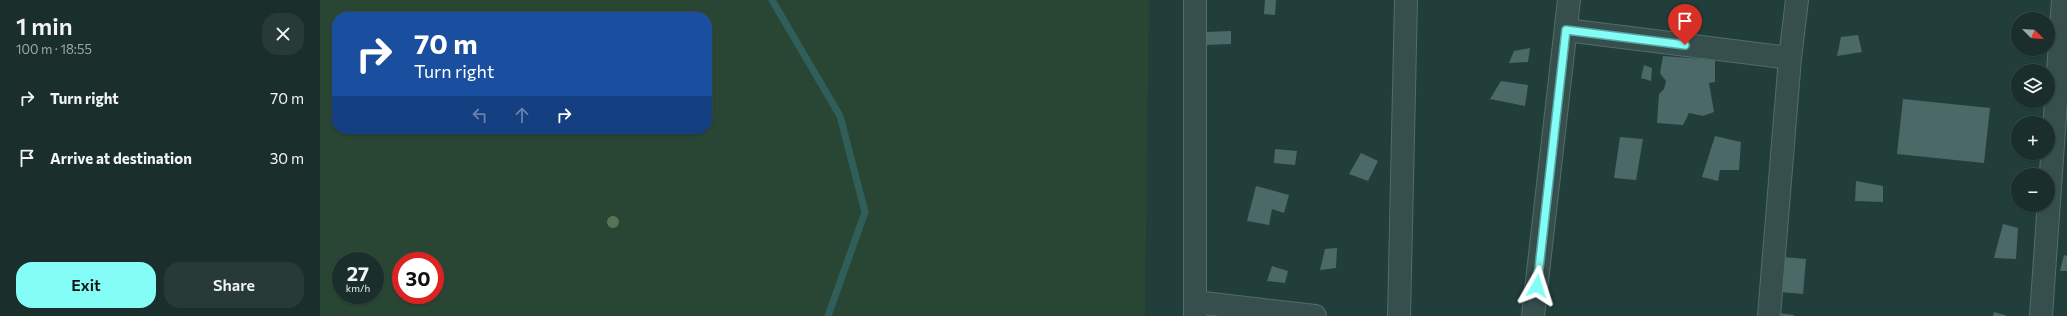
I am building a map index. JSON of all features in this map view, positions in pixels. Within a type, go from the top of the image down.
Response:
[{"type":"street","points":[[1195,0],[1195,309],[1315,316]]},
{"type":"street","points":[[1399,316],[1406,0]]},
{"type":"street","points":[[1533,316],[1569,0]]},
{"type":"street","points":[[1769,316],[1790,58],[1797,0]]},
{"type":"street","points":[[2040,316],[2063,0]]},
{"type":"street","points":[[1566,30],[1790,58]]},
{"type":"green space","points":[[320,0],[1149,0],[1145,316],[320,316]]},
{"type":"building","points":[[1265,0],[1276,0],[1275,15],[1264,14]]},
{"type":"building","points":[[1231,31],[1231,44],[1206,45],[1205,32]]},
{"type":"building","points":[[1858,35],[1862,52],[1837,56],[1841,37]]},
{"type":"building","points":[[1530,48],[1528,62],[1509,63],[1514,51]]},
{"type":"building","points":[[1663,56],[1715,60],[1715,82],[1709,83],[1714,112],[1703,116],[1689,113],[1683,125],[1657,123],[1659,94],[1664,89],[1666,81],[1660,73]]},
{"type":"building","points":[[1644,65],[1652,68],[1651,81],[1641,78]]},
{"type":"building","points":[[1501,81],[1528,85],[1525,106],[1490,99]]},
{"type":"building","points":[[1903,99],[1990,108],[1984,163],[1897,154]]},
{"type":"building","points":[[1715,136],[1741,142],[1739,170],[1720,170],[1718,181],[1702,177]]},
{"type":"building","points":[[1620,137],[1643,139],[1636,180],[1614,178]]},
{"type":"building","points":[[1275,149],[1297,151],[1295,165],[1274,163]]},
{"type":"building","points":[[1361,153],[1378,161],[1368,181],[1349,174]]},
{"type":"building","points":[[1856,181],[1883,186],[1883,202],[1855,201]]},
{"type":"building","points":[[1256,186],[1289,195],[1284,213],[1272,209],[1269,225],[1247,221]]},
{"type":"building","points":[[2003,224],[2018,228],[2016,259],[1994,258]]},
{"type":"building","points":[[1337,248],[1336,268],[1320,270],[1325,249]]},
{"type":"building","points":[[2064,255],[2067,256],[2067,271],[2060,271]]},
{"type":"building","points":[[1783,257],[1806,259],[1803,294],[1781,292]]},
{"type":"building","points":[[1272,266],[1288,271],[1285,283],[1267,281]]},
{"type":"building","points":[[1771,312],[1794,315],[1794,316],[1771,316]]},
{"type":"building","points":[[1994,312],[2008,316],[1993,316]]},
{"type":"waterway","points":[[772,0],[840,116],[865,212],[828,316]]},
{"type":"route","points":[[1537,286],[1566,30],[1685,45]]}]
